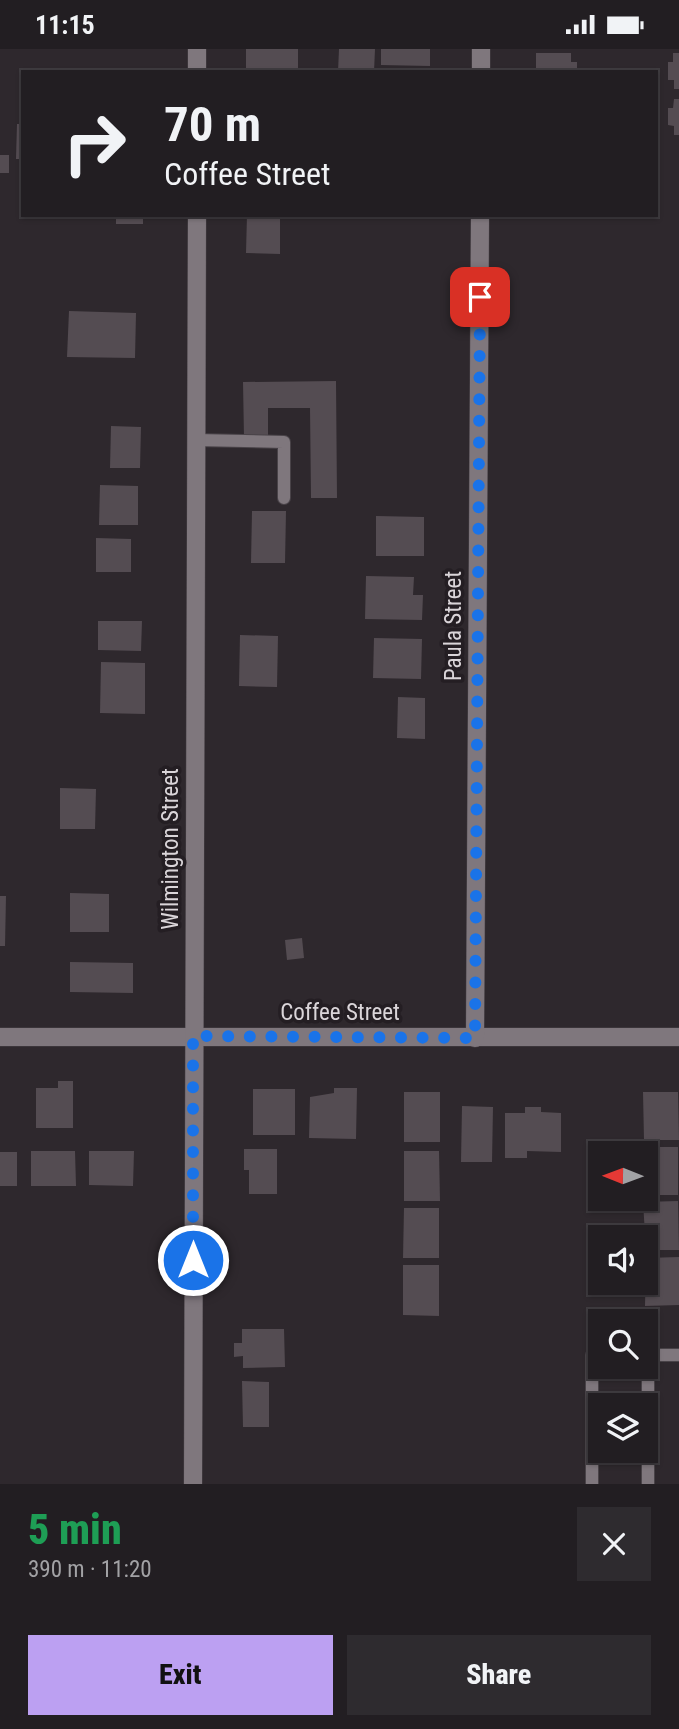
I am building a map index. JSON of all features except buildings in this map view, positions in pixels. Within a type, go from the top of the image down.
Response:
[{"type":"street","points":[[197,49],[197,70]]},
{"type":"street","points":[[481,49],[481,70]]},
{"type":"street","name":"Wilmington Street","points":[[193,1484],[197,217]]},
{"type":"street","name":"Paula Street","points":[[475,1038],[480,217]]},
{"type":"street","name":"Coffee Street","points":[[0,1037],[679,1037]]},
{"type":"lane","points":[[196,440],[284,442],[284,498]]},
{"type":"lane","points":[[658,1355],[679,1355]]},
{"type":"lane","points":[[592,1379],[592,1484]]},
{"type":"lane","points":[[647,1379],[648,1484]]},
{"type":"route","points":[[193,1260],[193,1036],[475,1038],[480,297]]}]
